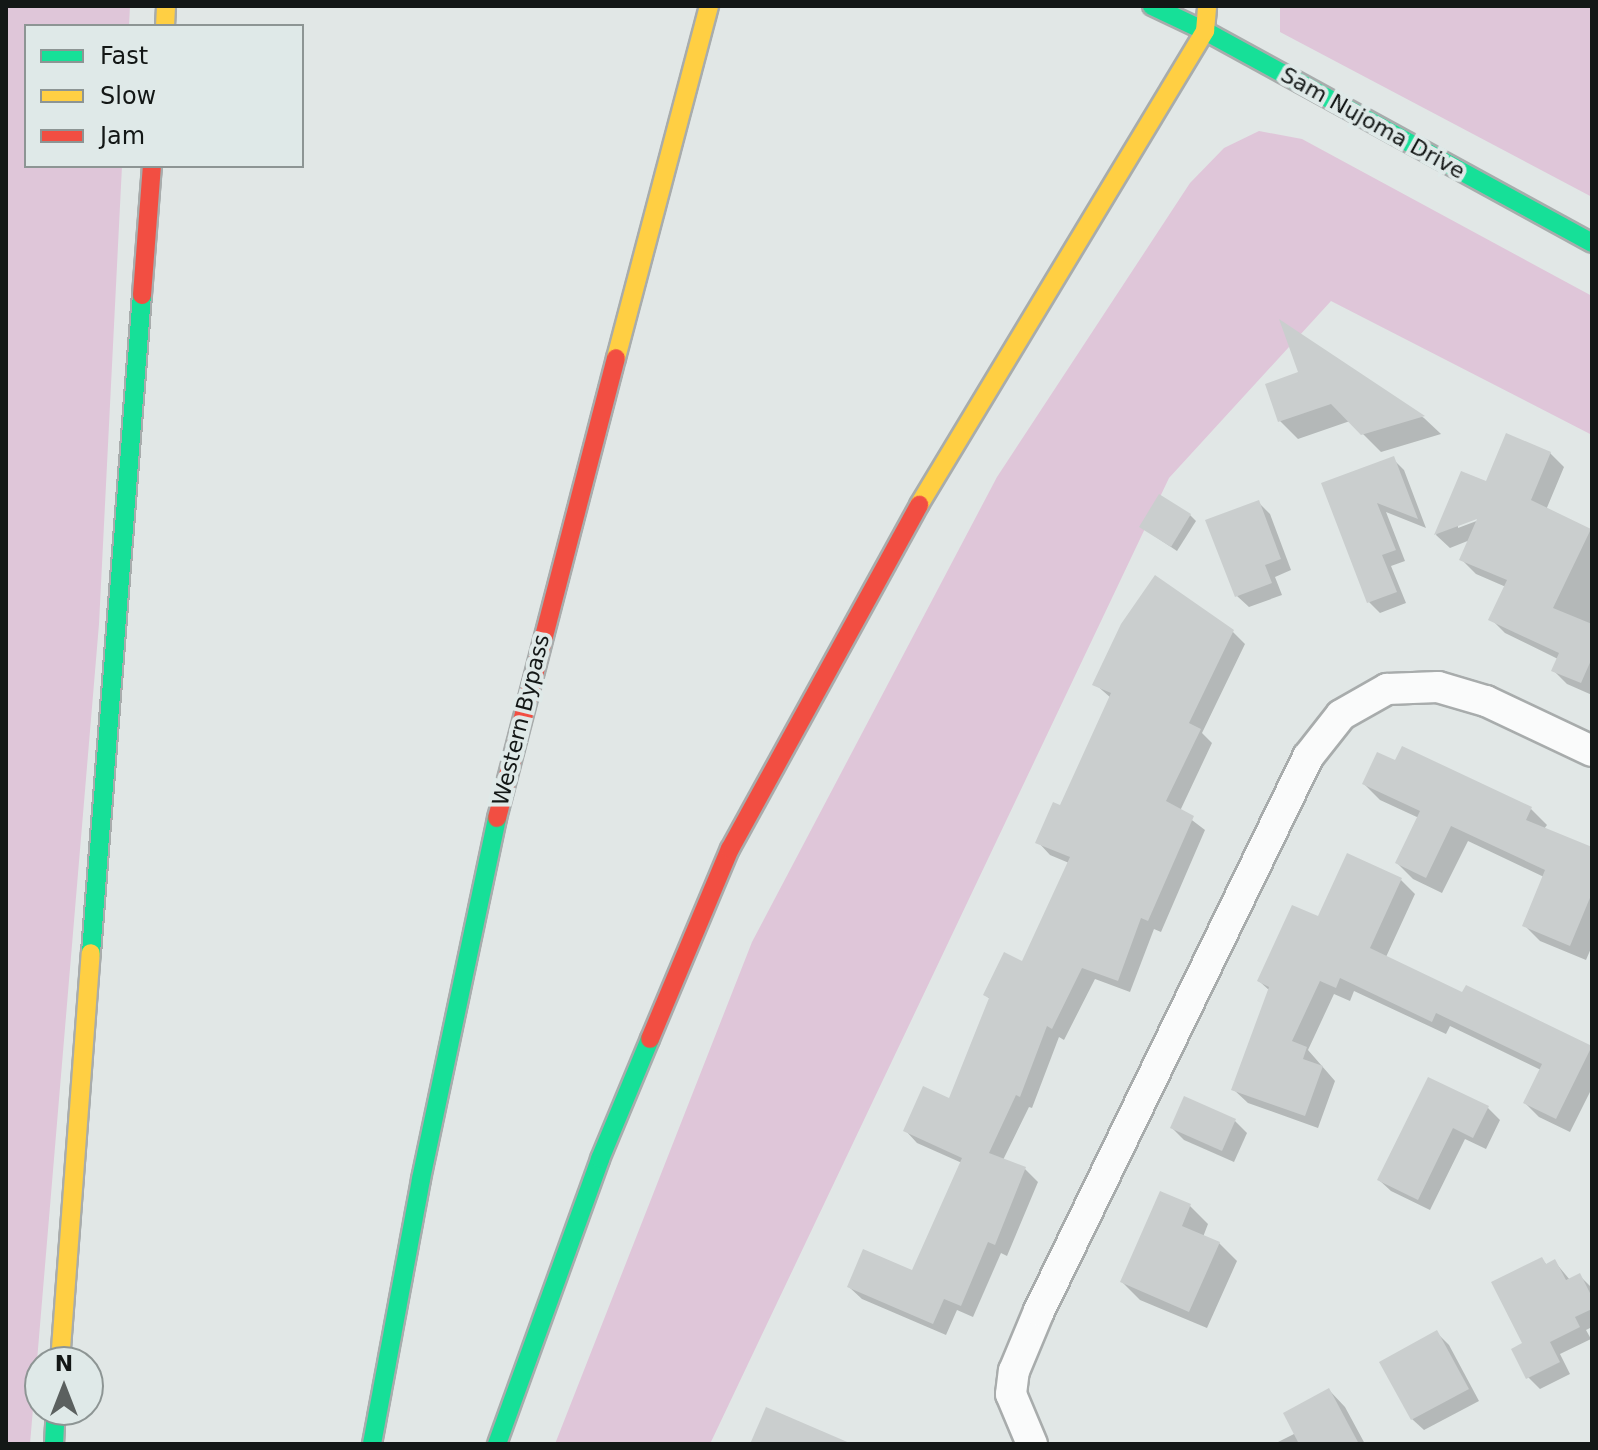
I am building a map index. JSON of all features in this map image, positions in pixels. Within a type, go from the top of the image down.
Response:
[{"type":"highway","name":"Western Bypass","points":[[372,1444],[421,1179],[508,768],[709,6]]},
{"type":"highway","name":"Sam Nujoma Drive","points":[[1152,6],[1205,31],[1592,243]]},
{"type":"highway","points":[[497,1444],[600,1159],[730,849],[917,509],[1205,31],[1207,6]]},
{"type":"highway","points":[[61,1346],[152,168]]},
{"type":"street","points":[[1032,1444],[1011,1394],[1014,1371],[1039,1311],[1308,757],[1341,715],[1387,689],[1438,687],[1486,701],[1592,751]]},
{"type":"shaded area","points":[[6,6],[130,6],[129,24],[24,24],[24,168],[122,168],[99,624],[38,1346],[24,1346],[24,1426],[32,1426],[30,1444],[6,1444]]},
{"type":"shaded area","points":[[1280,6],[1592,6],[1592,197],[1280,32]]},
{"type":"shaded area","points":[[1259,131],[1302,139],[1592,296],[1592,435],[1331,301],[1169,478],[710,1444],[555,1444],[752,942],[997,477],[1190,183],[1224,148]]},
{"type":"building","points":[[1279,319],[1425,416],[1361,435],[1331,404],[1278,422],[1265,384],[1298,372]]},
{"type":"building","points":[[1506,433],[1551,452],[1531,500],[1591,529],[1553,608],[1592,624],[1592,658],[1581,683],[1551,671],[1559,653],[1488,620],[1507,580],[1459,560],[1477,519],[1434,535],[1461,471],[1486,481]]},
{"type":"building","points":[[1394,456],[1418,519],[1377,503],[1396,550],[1382,555],[1397,592],[1367,603],[1321,483]]},
{"type":"building","points":[[1159,494],[1191,514],[1171,547],[1139,527]]},
{"type":"building","points":[[1259,500],[1281,559],[1265,565],[1272,583],[1235,597],[1205,520]]},
{"type":"building","points":[[1155,575],[1234,630],[1189,723],[1201,729],[1166,801],[1194,816],[1148,921],[1141,918],[1118,981],[1082,968],[1052,1029],[1047,1026],[1020,1097],[1016,1095],[989,1153],[1026,1167],[995,1245],[988,1242],[961,1306],[944,1299],[933,1324],[847,1287],[863,1249],[912,1270],[962,1158],[903,1131],[923,1086],[949,1098],[989,998],[983,995],[1004,952],[1022,961],[1070,857],[1035,843],[1053,802],[1060,805],[1111,693],[1092,685],[1121,624]]},
{"type":"building","points":[[1402,746],[1532,807],[1526,820],[1592,847],[1592,893],[1570,946],[1522,926],[1545,870],[1451,826],[1426,878],[1395,863],[1420,811],[1362,784],[1377,752],[1395,760]]},
{"type":"building","points":[[1347,853],[1402,878],[1370,948],[1462,992],[1466,985],[1592,1046],[1556,1119],[1523,1103],[1542,1064],[1436,1013],[1432,1022],[1340,978],[1336,988],[1320,981],[1292,1041],[1307,1047],[1303,1059],[1323,1066],[1305,1116],[1231,1090],[1269,987],[1257,981],[1292,905],[1318,916]]},
{"type":"building","points":[[1428,1077],[1489,1106],[1473,1138],[1453,1128],[1418,1200],[1377,1180]]},
{"type":"building","points":[[1184,1096],[1236,1119],[1222,1151],[1170,1128]]},
{"type":"building","points":[[1160,1191],[1191,1204],[1182,1226],[1220,1242],[1189,1312],[1120,1282]]},
{"type":"building","points":[[1542,1257],[1546,1264],[1555,1259],[1566,1280],[1580,1273],[1592,1297],[1592,1309],[1575,1317],[1580,1327],[1550,1342],[1560,1362],[1526,1379],[1511,1349],[1522,1343],[1491,1282]]},
{"type":"building","points":[[1437,1330],[1469,1389],[1411,1420],[1379,1362]]},
{"type":"building","points":[[1329,1388],[1359,1444],[1299,1444],[1283,1413]]},
{"type":"building","points":[[766,1407],[852,1444],[750,1444]]},
{"type":"traffic: fast","points":[[1152,6],[1205,31],[1592,243]]},
{"type":"traffic: fast","points":[[91,953],[142,295]]},
{"type":"traffic: fast","points":[[372,1444],[421,1179],[497,818]]},
{"type":"traffic: fast","points":[[497,1444],[600,1159],[650,1039]]},
{"type":"traffic: fast","points":[[54,1444],[55,1426]]},
{"type":"traffic: slow","points":[[165,24],[166,6]]},
{"type":"traffic: slow","points":[[616,358],[709,6]]},
{"type":"traffic: slow","points":[[919,505],[1205,31],[1207,6]]},
{"type":"traffic: slow","points":[[61,1346],[91,953]]},
{"type":"traffic: jam","points":[[142,295],[152,168]]},
{"type":"traffic: jam","points":[[497,818],[616,358]]},
{"type":"traffic: jam","points":[[650,1039],[730,849],[919,505]]}]
